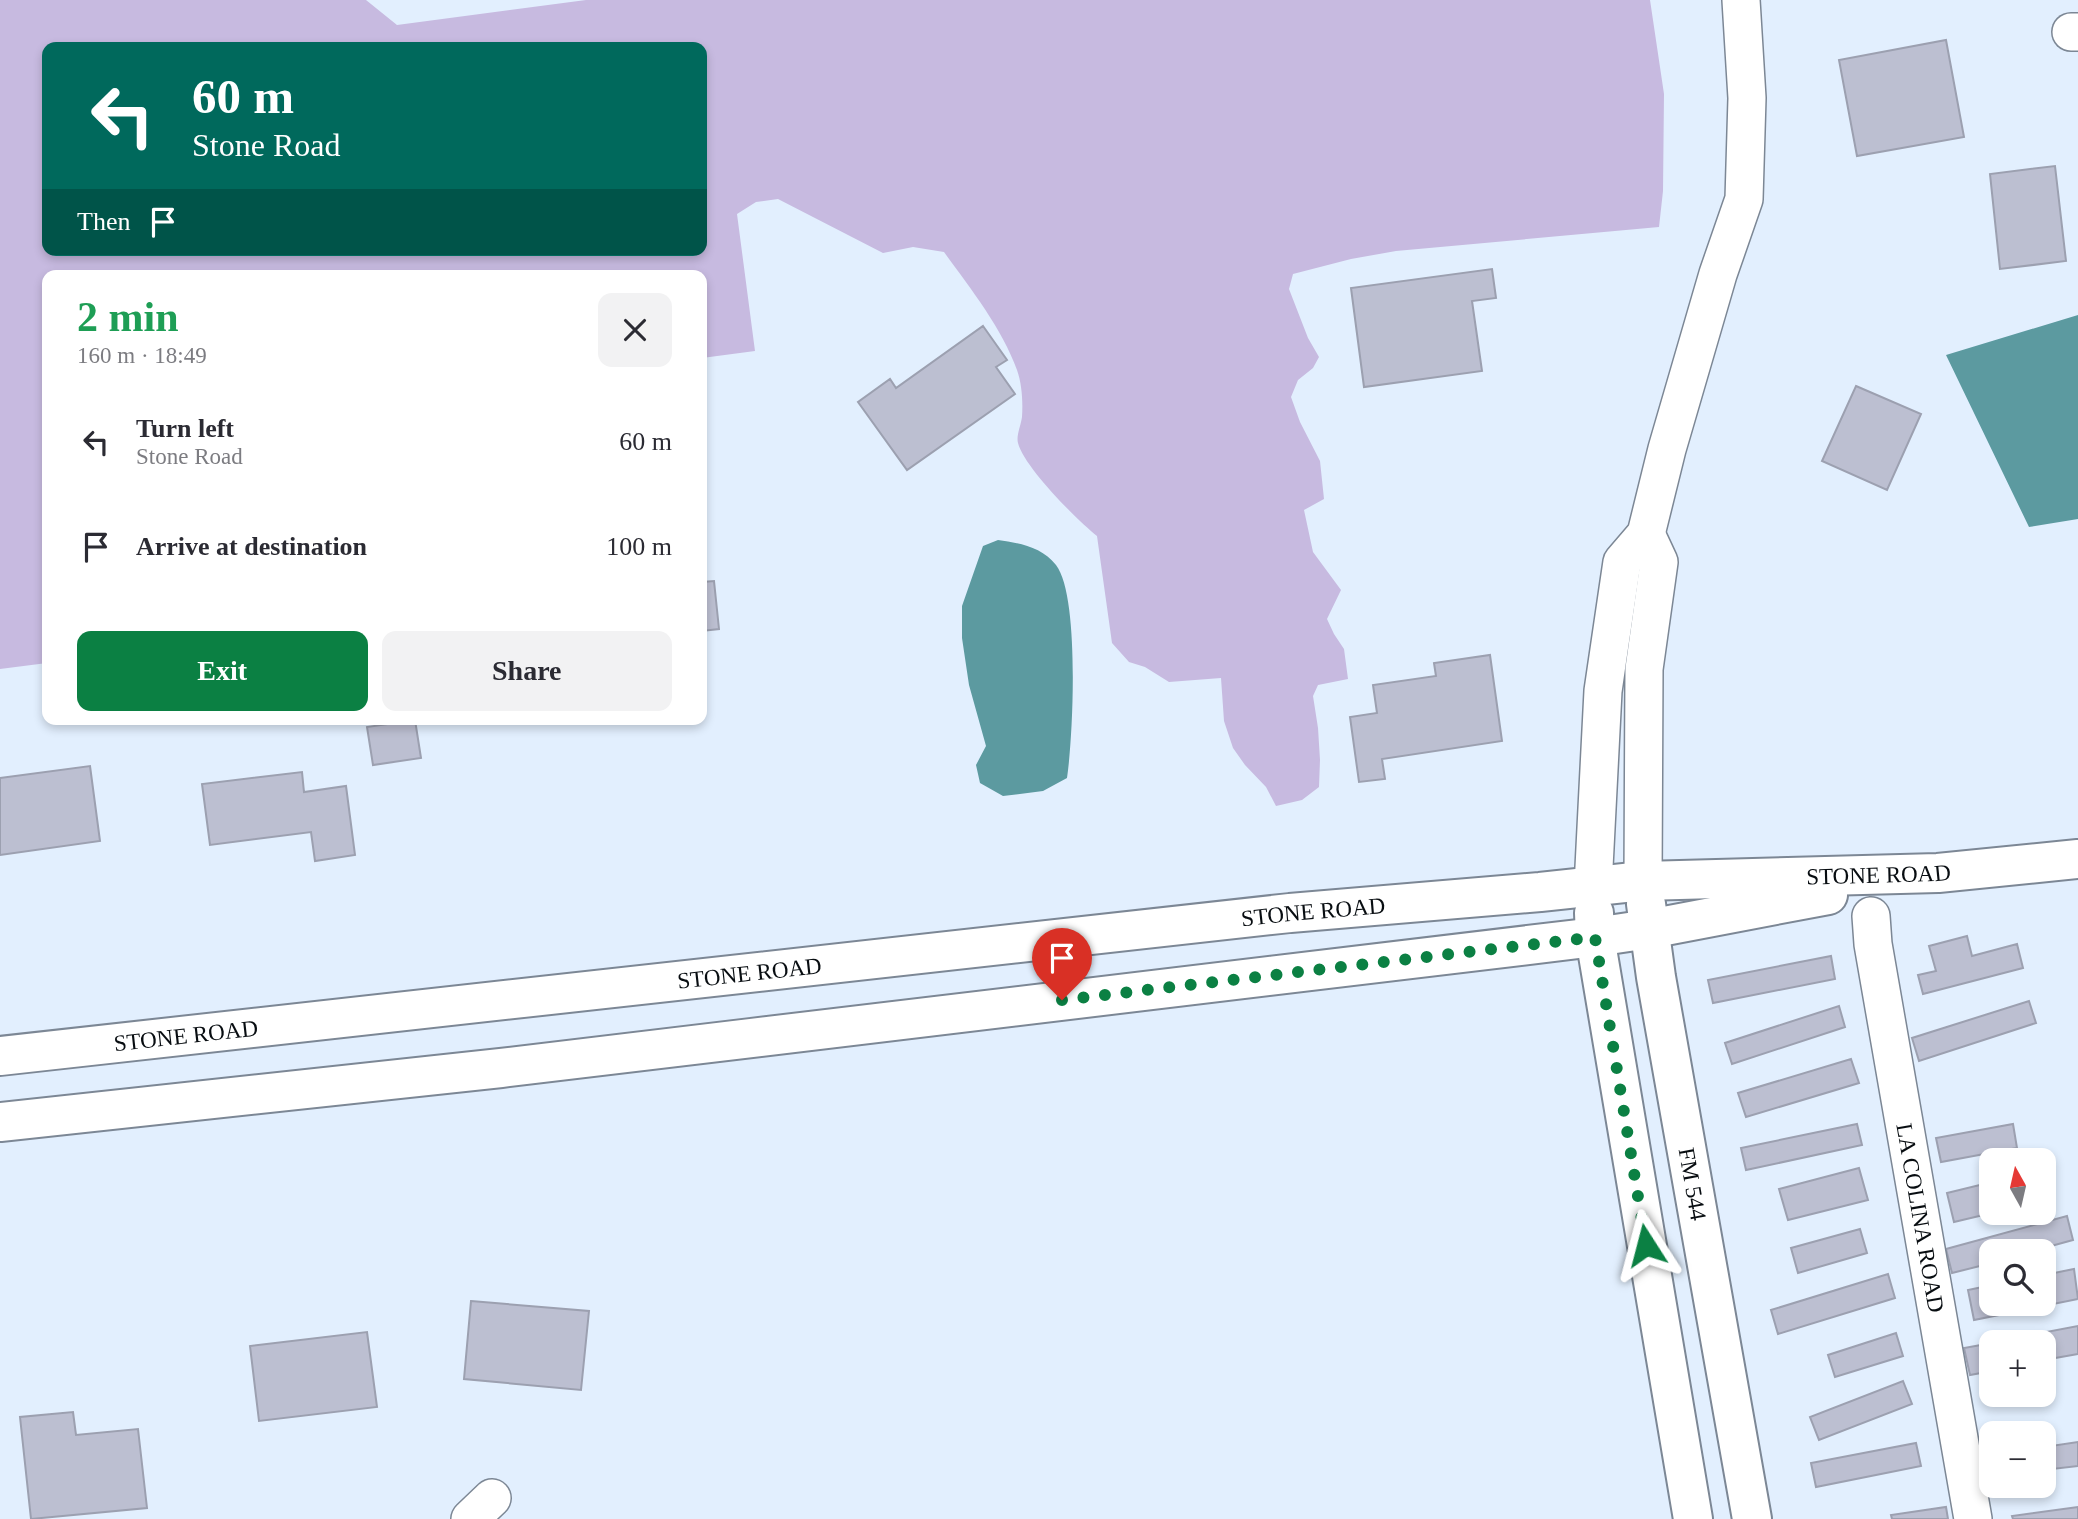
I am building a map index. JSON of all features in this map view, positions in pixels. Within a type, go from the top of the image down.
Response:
[{"type":"main road","points":[[1938,873],[2078,859]]},
{"type":"main road","name":"STONE ROAD","points":[[0,1056],[1290,913],[1643,881],[1938,873]]},
{"type":"main road","name":"STONE ROAD","points":[[0,1122],[501,1068],[1595,937],[1938,873]]},
{"type":"main road","name":"FM 544","points":[[1643,881],[1656,977],[1752,1519]]},
{"type":"main road","points":[[1593,887],[1595,937],[1692,1519]]},
{"type":"main road","points":[[1109,933],[1116,994]]},
{"type":"street","points":[[1593,887],[1603,691],[1622,562],[1646,534],[1667,449],[1714,286],[1744,199],[1747,98],[1741,0]]},
{"type":"street","points":[[1643,881],[1644,669],[1659,562],[1646,534]]},
{"type":"street","name":"LA COLINA ROAD","points":[[1871,916],[1873,944],[1973,1519]]},
{"type":"shaded area","points":[[0,0],[366,0],[397,25],[586,0],[1650,0],[1664,94],[1663,191],[1659,227],[1396,251],[1293,274],[1289,289],[1308,338],[1319,357],[1313,368],[1298,380],[1291,397],[1300,422],[1320,461],[1324,499],[1304,510],[1313,552],[1341,590],[1327,619],[1344,649],[1348,679],[1318,685],[1313,696],[1318,728],[1319,787],[1302,800],[1276,806],[1266,787],[1233,748],[1224,721],[1221,678],[1169,682],[1145,667],[1129,662],[1112,643],[1097,536],[1052,492],[1022,453],[1018,443],[1022,417],[1021,387],[1011,354],[975,294],[944,252],[913,247],[883,253],[778,199],[756,202],[737,214],[755,351],[707,357],[707,270],[42,270],[42,664],[0,669]]},
{"type":"shaded area","points":[[2078,315],[2078,519],[2029,527],[1946,355]]},
{"type":"shaded area","points":[[998,540],[1037,550],[1056,565],[1064,581],[1069,606],[1073,668],[1067,778],[1043,791],[1003,796],[980,783],[976,765],[986,746],[969,685],[962,638],[962,606],[983,546]]},
{"type":"building","points":[[1946,40],[1964,137],[1857,156],[1839,60]]},
{"type":"building","points":[[2055,166],[2066,261],[2000,269],[1990,174]]},
{"type":"building","points":[[1492,269],[1496,298],[1472,301],[1482,371],[1364,387],[1351,288]]},
{"type":"building","points":[[983,326],[1007,360],[996,367],[1015,394],[907,470],[858,402],[890,379],[896,388]]},
{"type":"building","points":[[1856,386],[1921,414],[1887,490],[1822,461]]},
{"type":"building","points":[[714,581],[719,629],[707,630],[707,582]]},
{"type":"building","points":[[1490,655],[1502,741],[1382,759],[1385,779],[1359,782],[1350,717],[1377,713],[1373,685],[1436,676],[1434,663]]},
{"type":"building","points":[[416,725],[421,758],[373,765],[367,727]]},
{"type":"building","points":[[90,766],[100,841],[0,855],[0,778]]},
{"type":"building","points":[[302,772],[304,792],[346,786],[355,855],[315,861],[311,832],[210,845],[202,784]]},
{"type":"building","points":[[1967,936],[1972,956],[2017,944],[2023,968],[1923,994],[1918,975],[1936,971],[1929,946]]},
{"type":"building","points":[[1831,956],[1835,979],[1713,1003],[1708,980]]},
{"type":"building","points":[[2029,1001],[2036,1023],[1919,1061],[1912,1038]]},
{"type":"building","points":[[1839,1006],[1845,1027],[1732,1064],[1725,1043]]},
{"type":"building","points":[[1851,1059],[1859,1083],[1746,1117],[1738,1093]]},
{"type":"building","points":[[1857,1124],[1862,1145],[1746,1170],[1741,1148]]},
{"type":"building","points":[[2013,1124],[2017,1148],[1979,1148],[1979,1155],[1941,1162],[1936,1138]]},
{"type":"building","points":[[1859,1168],[1868,1200],[1788,1220],[1779,1189]]},
{"type":"building","points":[[1979,1185],[1979,1216],[1954,1222],[1947,1193]]},
{"type":"building","points":[[2067,1216],[2073,1240],[2056,1245],[2056,1239],[1983,1239],[2034,1225],[2056,1225],[2056,1219]]},
{"type":"building","points":[[1860,1229],[1867,1253],[1798,1273],[1791,1248]]},
{"type":"building","points":[[1979,1240],[1979,1266],[1952,1273],[1946,1249]]},
{"type":"building","points":[[2074,1269],[2078,1299],[2056,1303],[2056,1273]]},
{"type":"building","points":[[1888,1274],[1895,1298],[1778,1334],[1771,1310]]},
{"type":"building","points":[[1979,1288],[1979,1316],[1994,1316],[1974,1320],[1968,1290]]},
{"type":"building","points":[[471,1301],[589,1311],[581,1390],[464,1379]]},
{"type":"building","points":[[2078,1326],[2078,1354],[2056,1358],[2056,1330]]},
{"type":"building","points":[[367,1332],[377,1407],[259,1421],[250,1346]]},
{"type":"building","points":[[1896,1333],[1903,1356],[1835,1377],[1828,1355]]},
{"type":"building","points":[[1979,1345],[1979,1373],[1970,1375],[1964,1348]]},
{"type":"building","points":[[1903,1381],[1912,1404],[1819,1440],[1810,1417]]},
{"type":"building","points":[[73,1412],[76,1435],[138,1429],[147,1508],[31,1519],[20,1417]]},
{"type":"building","points":[[2078,1442],[2078,1466],[2056,1469],[2056,1445]]},
{"type":"building","points":[[1916,1443],[1921,1466],[1816,1487],[1811,1463]]},
{"type":"building","points":[[1946,1507],[1948,1519],[1892,1519],[1891,1515]]},
{"type":"building","points":[[2078,1507],[2078,1519],[2013,1519],[2012,1516]]},
{"type":"route","points":[[1062,1000],[1595,937],[1646,1245]]}]
